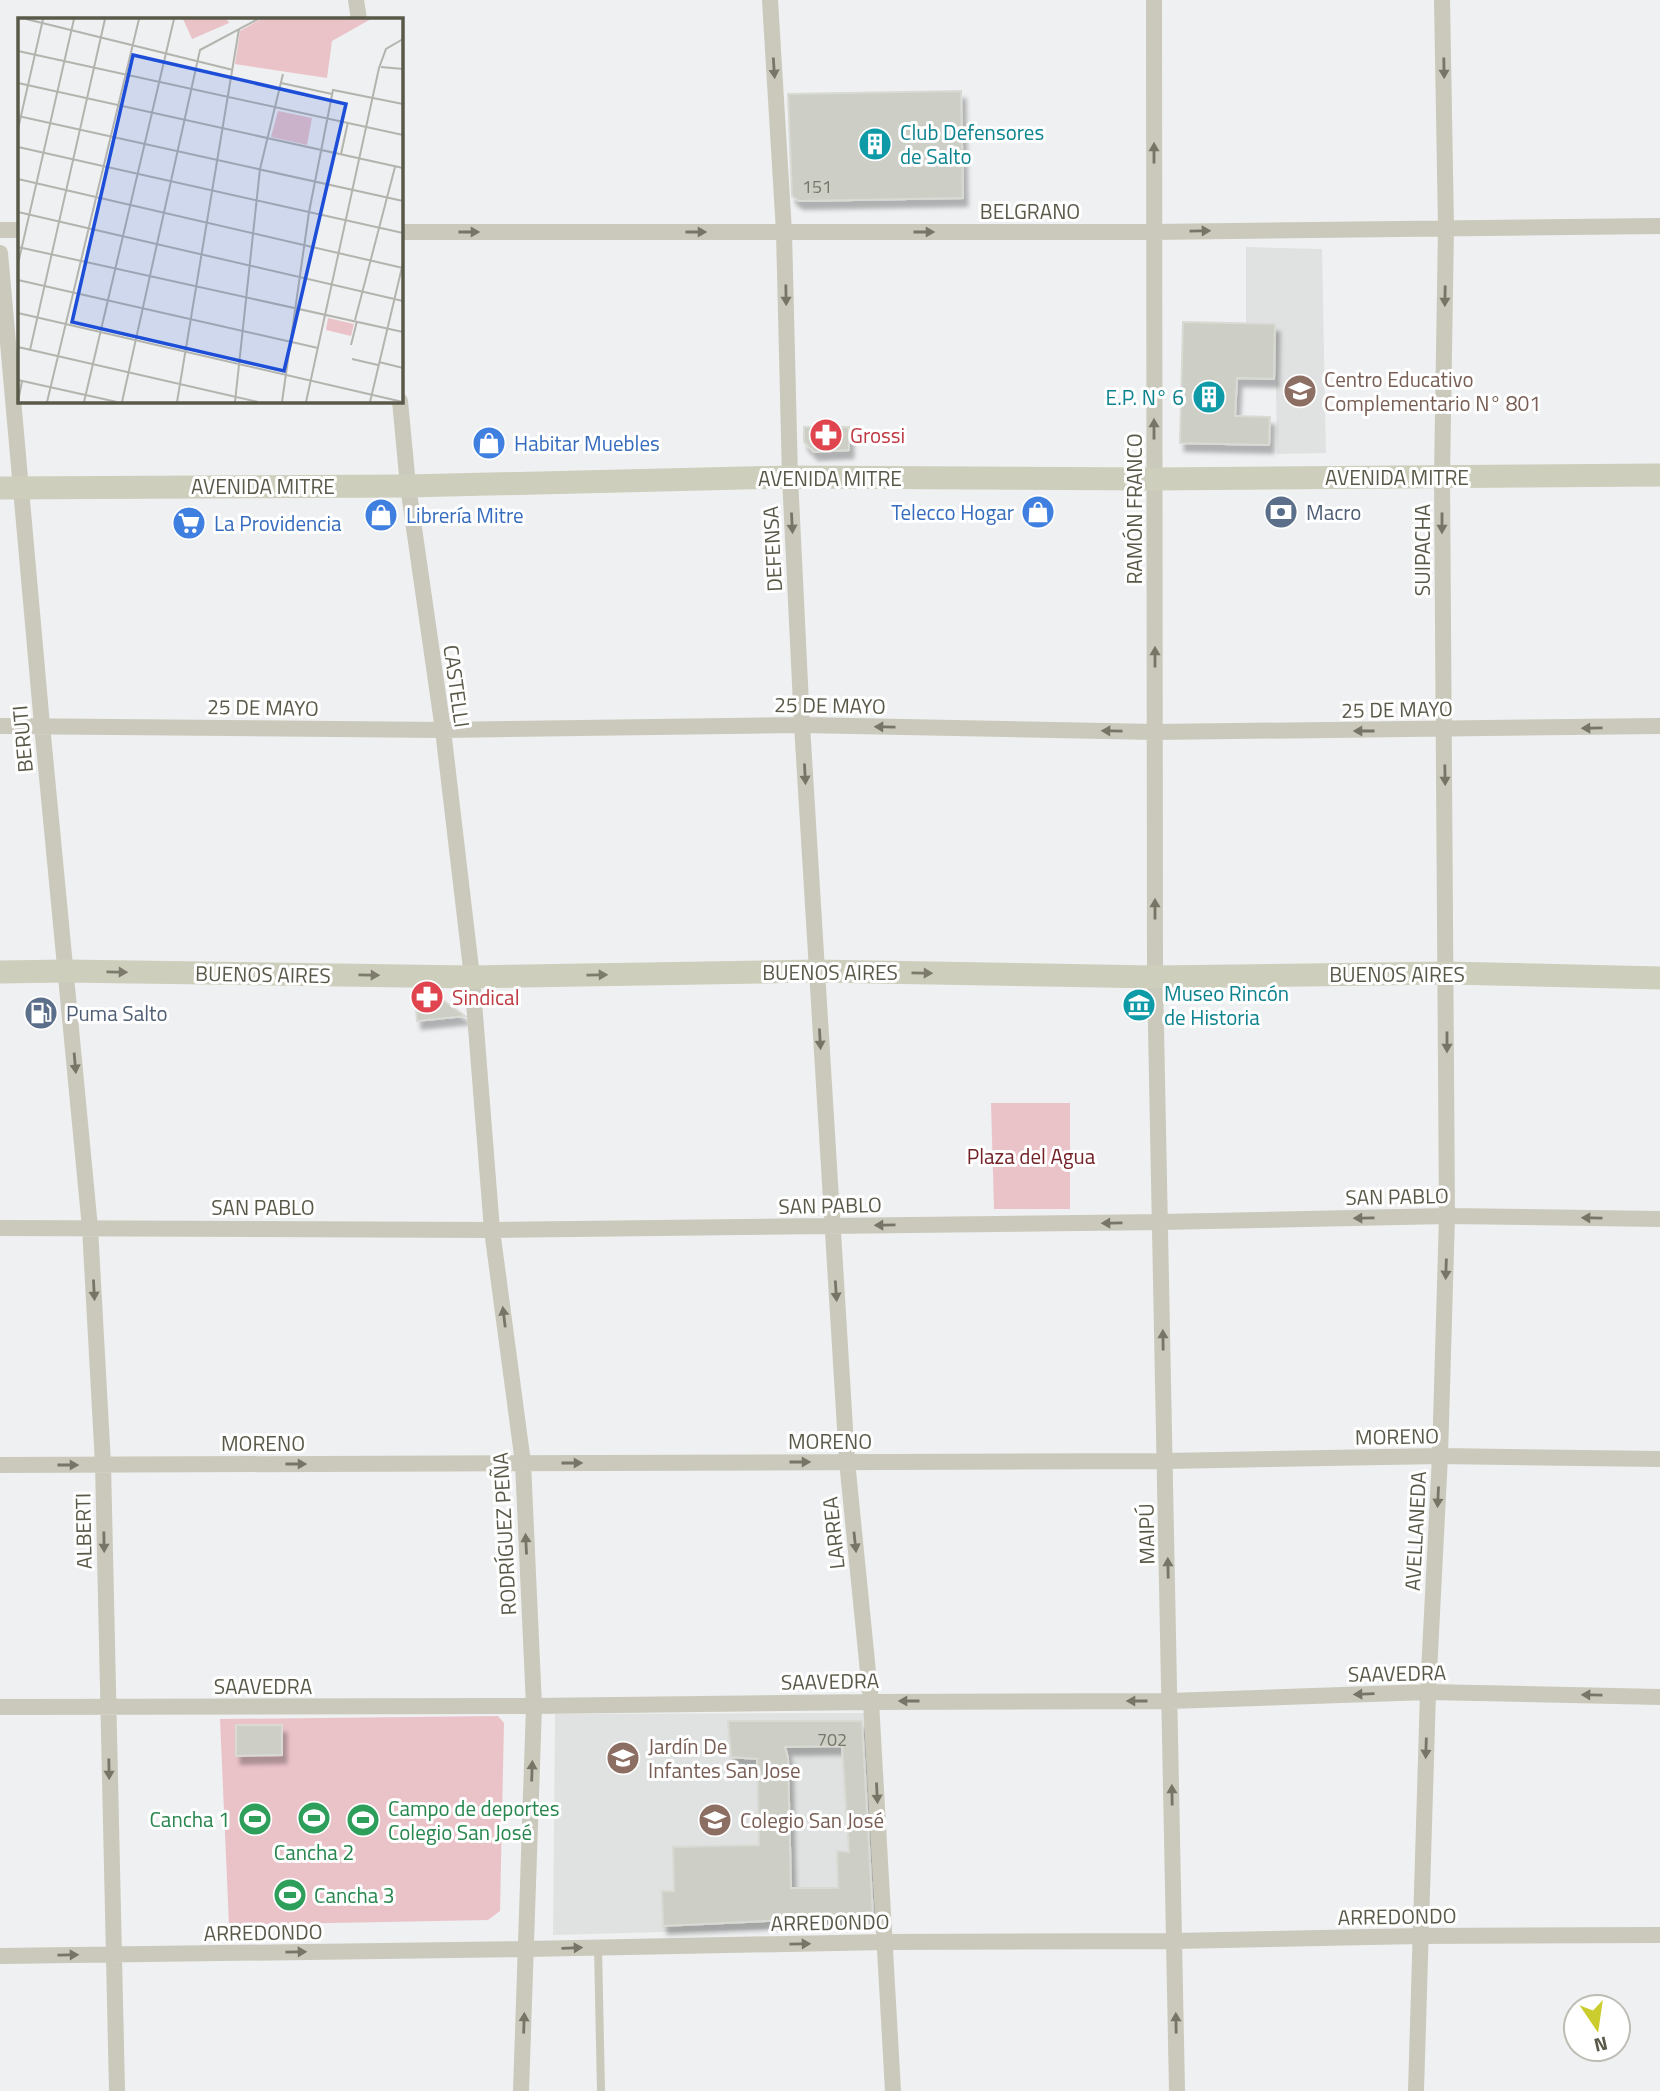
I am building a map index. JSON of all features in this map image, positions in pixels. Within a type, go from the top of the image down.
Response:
[{"type":"street","points":[[356,0],[359,18]]},
{"type":"street","name":"DEFENSA","points":[[770,0],[785,232],[790,477],[816,971]]},
{"type":"street","name":"RAMÓN FRANCO","points":[[1154,0],[1155,977]]},
{"type":"street","name":"SUIPACHA","points":[[1443,0],[1446,227],[1442,476],[1447,974]]},
{"type":"street","name":"BELGRANO","points":[[402,232],[1154,232],[1660,226]]},
{"type":"street","points":[[0,230],[18,230]]},
{"type":"street","name":"BERUTI","points":[[0,253],[11,487],[42,725],[66,971]]},
{"type":"street","name":"CASTELLI","points":[[400,402],[408,486],[443,730],[472,977]]},
{"type":"street","name":"AVENIDA MITRE","points":[[11,487],[408,486],[790,477],[1154,479],[1660,475]]},
{"type":"street","name":"25 DE MAYO","points":[[0,726],[443,730],[802,725],[1155,732],[1660,726]]},
{"type":"street","name":"ALBERTI","points":[[66,971],[90,1228],[103,1464],[117,2091]]},
{"type":"street","name":"BUENOS AIRES","points":[[0,972],[472,977],[816,971],[1155,977],[1447,974],[1660,978]]},
{"type":"street","name":"LARREA","points":[[816,971],[847,1461],[871,1702],[893,2091]]},
{"type":"street","name":"AVELLANEDA","points":[[1416,2091],[1428,1692],[1440,1456],[1447,1216],[1447,974]]},
{"type":"street","name":"RODRÍGUEZ PEÑA","points":[[472,977],[492,1230],[523,1463],[534,1706],[521,2091]]},
{"type":"street","name":"MAIPÚ","points":[[1155,977],[1177,2091]]},
{"type":"street","name":"SAN PABLO","points":[[0,1228],[492,1230],[1447,1216],[1660,1219]]},
{"type":"street","name":"MORENO","points":[[0,1465],[1166,1461],[1440,1456],[1660,1459]]},
{"type":"street","name":"SAAVEDRA","points":[[0,1707],[1170,1701],[1428,1692],[1660,1697]]},
{"type":"street","name":"ARREDONDO","points":[[0,1956],[527,1950],[885,1942],[1660,1935]]},
{"type":"lane","points":[[598,1947],[601,2091]]},
{"type":"shaded area","name":"Centro Educativo Complementario N° 801","points":[[1246,247],[1322,249],[1326,453],[1277,454],[1275,325],[1246,330]]},
{"type":"shaded area","name":"Colegio San José","points":[[869,1713],[883,1926],[553,1935],[555,1714]]},
{"type":"green space","name":"Plaza del Agua","points":[[991,1103],[1070,1103],[1070,1209],[994,1209]]},
{"type":"green space","name":"Campo de deportes Colegio San José","points":[[498,1716],[504,1723],[500,1911],[488,1920],[229,1925],[220,1719]]},
{"type":"building","name":"Club Defensores de Salto","points":[[961,91],[963,198],[799,201],[792,196],[788,94]]},
{"type":"building","name":"E.P. N° 6","points":[[1183,322],[1275,324],[1274,379],[1237,378],[1235,416],[1270,417],[1269,445],[1180,443]]},
{"type":"building","name":"Grossi","points":[[804,427],[849,427],[849,450],[814,452],[804,442]]},
{"type":"building","name":"Sindical","points":[[415,990],[429,990],[465,1016],[417,1021]]},
{"type":"building","points":[[728,1721],[862,1721],[873,1916],[663,1926],[662,1891],[674,1891],[673,1847],[759,1845],[757,1759],[731,1757]],"holes":[[[842,1746],[849,1852],[837,1851],[838,1888],[791,1888],[788,1758],[785,1747]]]},
{"type":"building","points":[[236,1725],[282,1725],[282,1755],[236,1756]]},
{"type":"place","name":"Club Defensores de Salto","points":[[875,144]]},
{"type":"place","name":"Centro Educativo Complementario N° 801","points":[[1300,391]]},
{"type":"place","name":"E.P. N° 6","points":[[1209,397]]},
{"type":"place","name":"Grossi","points":[[826,435]]},
{"type":"place","name":"Habitar Muebles","points":[[489,443]]},
{"type":"place","name":"Telecco Hogar","points":[[1038,512]]},
{"type":"place","name":"Macro","points":[[1281,512]]},
{"type":"place","name":"Librería Mitre","points":[[381,515]]},
{"type":"place","name":"La Providencia","points":[[189,523]]},
{"type":"place","name":"Sindical","points":[[427,997]]},
{"type":"place","name":"Museo Rincón de Historia","points":[[1139,1005]]},
{"type":"place","name":"Puma Salto","points":[[41,1013]]},
{"type":"place","name":"Jardín De Infantes San Jose","points":[[623,1758]]},
{"type":"place","name":"Cancha 2","points":[[314,1818]]},
{"type":"place","name":"Cancha 1","points":[[255,1819]]},
{"type":"place","name":"Campo de deportes Colegio San José","points":[[363,1820]]},
{"type":"place","name":"Colegio San José","points":[[715,1820]]},
{"type":"place","name":"Cancha 3","points":[[290,1895]]}]
